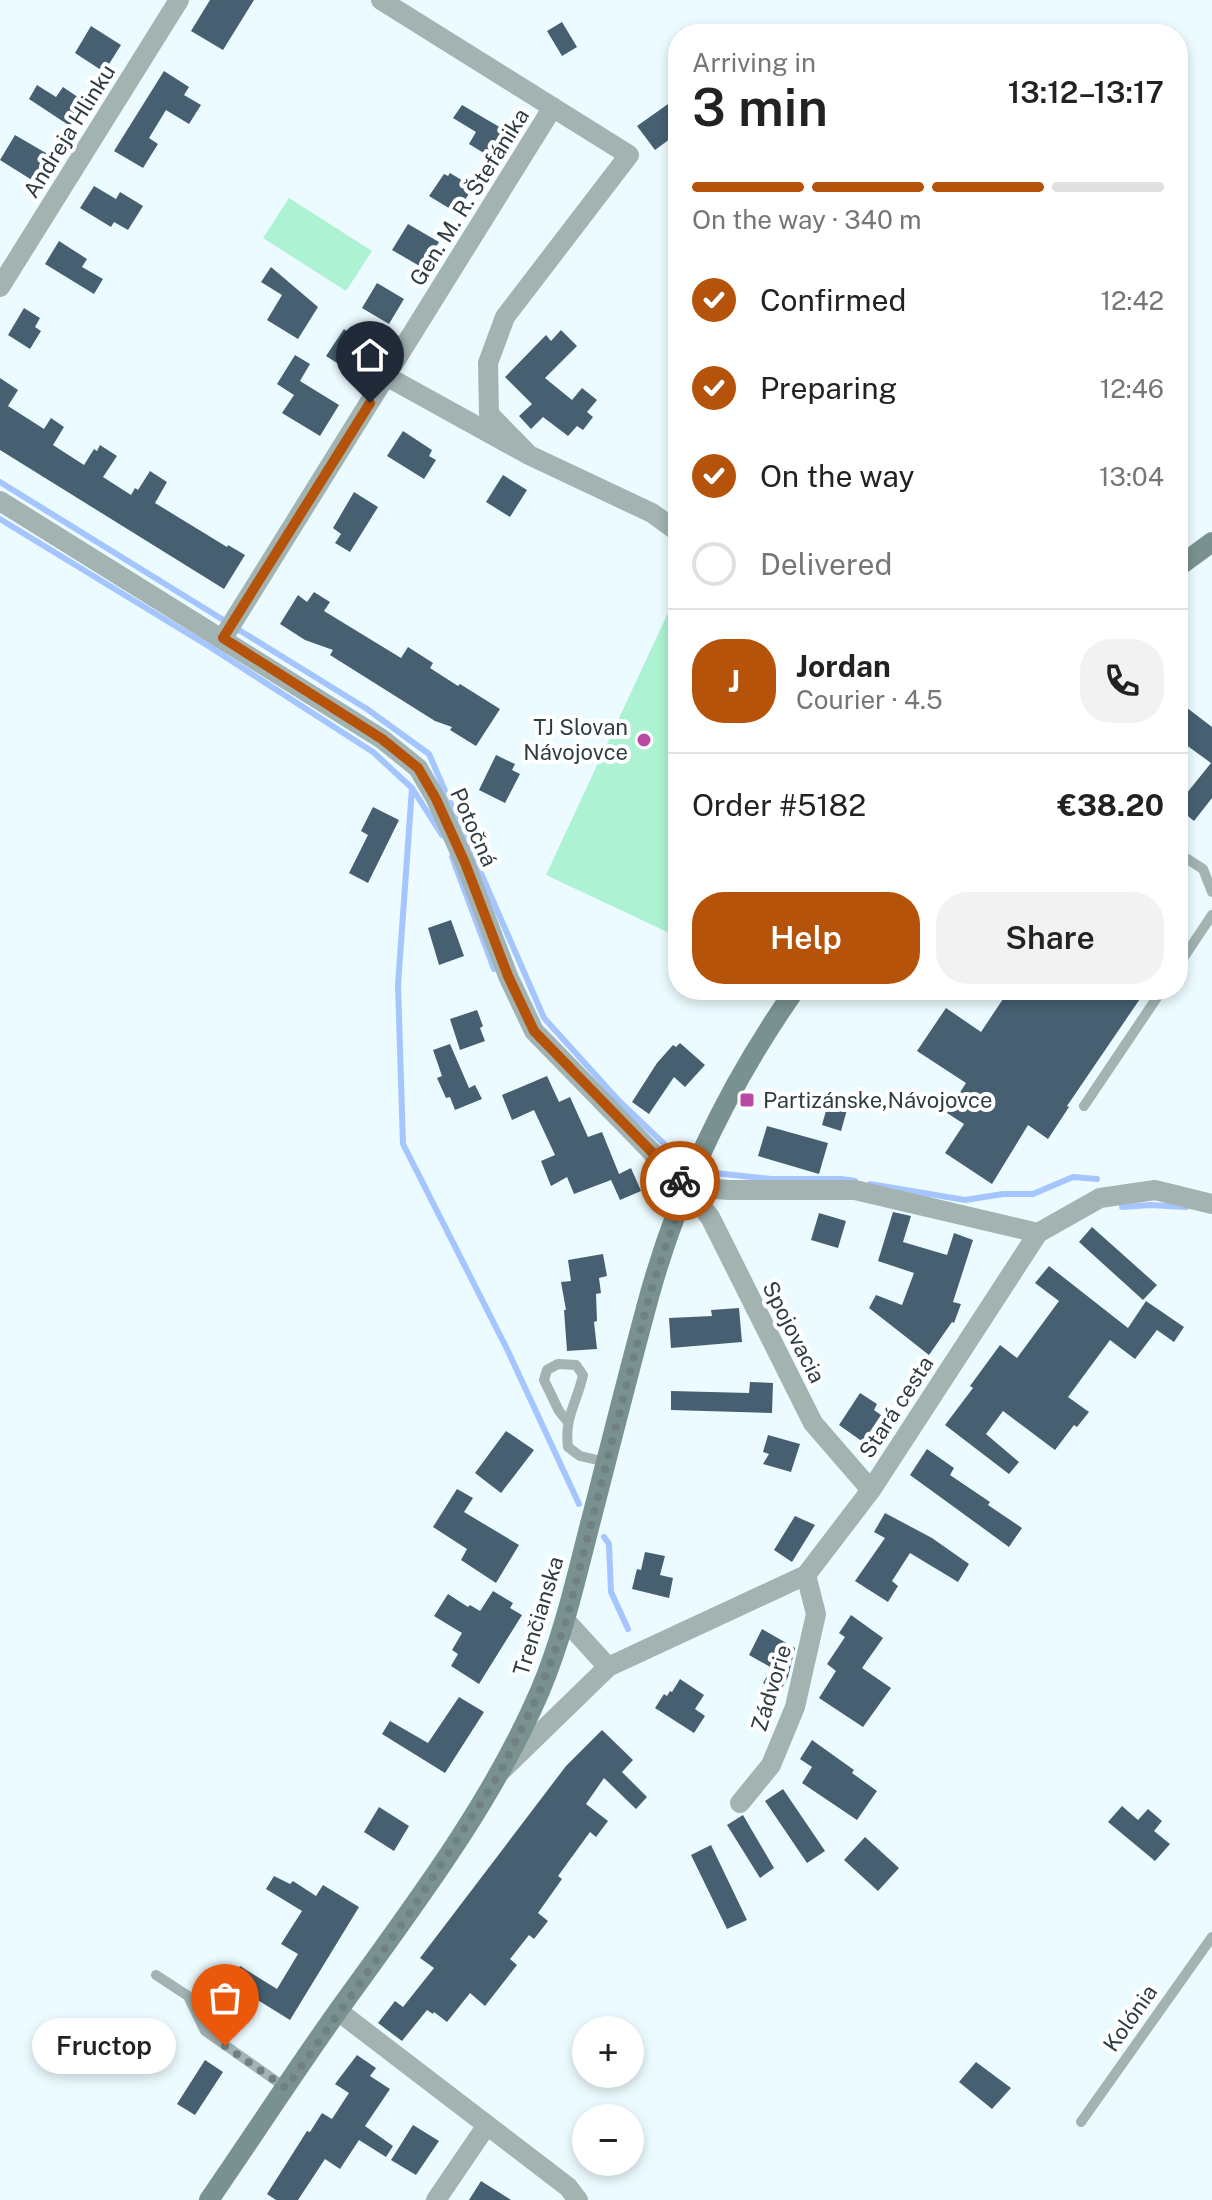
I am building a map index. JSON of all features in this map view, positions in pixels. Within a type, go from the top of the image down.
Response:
[{"type":"main road","points":[[1188,560],[1212,542]]},
{"type":"main road","name":"Trenčianska","points":[[209,2200],[338,2011],[413,1908],[500,1773],[540,1691],[566,1621],[651,1290],[686,1187],[732,1091],[789,1000]]},
{"type":"street","name":"Andreja Hlinku","points":[[0,287],[179,0]]},
{"type":"street","points":[[381,0],[629,155],[505,317],[488,363],[489,414],[529,455]]},
{"type":"street","name":"Gen. M. R. Štefánika","points":[[223,638],[553,107]]},
{"type":"street","points":[[386,376],[529,455],[652,513],[668,525]]},
{"type":"street","name":"Potočná","points":[[0,501],[382,739],[418,768],[465,863],[508,976],[534,1031],[686,1187]]},
{"type":"street","points":[[686,1187],[855,1190],[1038,1233]]},
{"type":"street","name":"Spojovacia","points":[[686,1187],[710,1217],[813,1423],[871,1490]]},
{"type":"street","name":"Stará cesta","points":[[500,1773],[608,1667],[806,1575],[871,1490],[1038,1233],[1100,1198],[1155,1190],[1212,1204]]},
{"type":"street","name":"Zádvorie","points":[[740,1803],[771,1765],[795,1707],[816,1614],[806,1575]]},
{"type":"street","points":[[566,1621],[608,1667]]},
{"type":"street","points":[[338,2011],[568,2187],[578,2200]]},
{"type":"street","points":[[436,2200],[487,2125]]},
{"type":"lane","points":[[1188,859],[1203,869],[1212,892]]},
{"type":"lane","points":[[1188,951],[1212,915]]},
{"type":"lane","points":[[1084,1106],[1155,1000]]},
{"type":"lane","points":[[567,1421],[544,1380],[547,1370],[558,1364],[576,1365],[583,1375],[579,1395],[567,1421],[568,1447],[580,1456],[606,1462]]},
{"type":"lane","name":"Kolónia","points":[[1081,2122],[1212,1937]]},
{"type":"lane","points":[[156,1975],[188,1996],[205,2031],[286,2088]]},
{"type":"green space","points":[[289,198],[372,251],[346,291],[263,238]]},
{"type":"green space","name":"TJ Slovan Návojovce","points":[[668,613],[668,932],[546,875]]},
{"type":"building","points":[[210,0],[254,0],[223,50],[191,31]]},
{"type":"building","points":[[562,22],[577,47],[562,56],[547,31]]},
{"type":"building","points":[[91,26],[121,45],[104,72],[75,53]]},
{"type":"building","points":[[164,71],[189,87],[184,95],[201,105],[189,124],[166,110],[149,138],[158,144],[143,168],[114,151]]},
{"type":"building","points":[[37,85],[56,97],[63,87],[85,102],[70,126],[29,99]]},
{"type":"building","points":[[668,104],[668,140],[655,150],[637,126]]},
{"type":"building","points":[[462,105],[508,132],[492,158],[469,144],[476,132],[453,118]]},
{"type":"building","points":[[15,135],[51,156],[35,182],[0,160]]},
{"type":"building","points":[[450,173],[473,187],[457,213],[429,196],[444,174],[448,176]]},
{"type":"building","points":[[94,186],[116,199],[120,192],[143,206],[128,230],[114,222],[111,227],[80,208]]},
{"type":"building","points":[[408,224],[439,242],[423,268],[392,250]]},
{"type":"building","points":[[59,241],[87,259],[82,267],[103,279],[94,294],[45,264]]},
{"type":"building","points":[[271,267],[318,307],[298,339],[267,320],[282,295],[261,282]]},
{"type":"building","points":[[377,283],[404,299],[389,324],[362,308]]},
{"type":"building","points":[[24,308],[40,318],[35,327],[41,331],[30,349],[8,335]]},
{"type":"building","points":[[344,329],[371,351],[356,375],[326,356]]},
{"type":"building","points":[[561,330],[577,346],[545,378],[572,400],[582,388],[597,400],[587,412],[593,417],[583,430],[577,426],[568,436],[543,417],[531,429],[519,416],[532,404],[505,377],[546,335],[551,341]]},
{"type":"building","points":[[295,355],[310,364],[300,381],[339,405],[320,436],[282,413],[294,395],[277,384]]},
{"type":"building","points":[[0,378],[18,390],[8,406],[44,429],[51,418],[64,427],[53,445],[84,465],[100,445],[117,456],[103,477],[131,495],[150,471],[167,482],[155,503],[245,555],[224,589],[0,450]]},
{"type":"building","points":[[403,431],[432,450],[429,456],[436,460],[424,479],[387,456]]},
{"type":"building","points":[[503,475],[527,490],[510,517],[486,502]]},
{"type":"building","points":[[354,492],[378,507],[350,552],[335,543],[341,534],[333,528]]},
{"type":"building","points":[[314,592],[330,602],[324,611],[401,658],[408,647],[433,663],[430,668],[500,709],[476,746],[450,730],[452,727],[435,721],[330,655],[333,650],[305,640],[280,624],[298,595],[307,602]]},
{"type":"building","points":[[1188,709],[1212,727],[1212,798],[1194,821],[1188,816],[1188,792],[1211,763],[1188,746]]},
{"type":"building","points":[[496,755],[515,764],[512,770],[520,774],[505,803],[479,790]]},
{"type":"building","points":[[373,807],[399,820],[368,883],[349,873],[368,835],[361,831]]},
{"type":"building","points":[[451,920],[464,956],[439,965],[428,928]]},
{"type":"building","points":[[1002,1000],[1139,1000],[1048,1139],[1028,1125],[992,1184],[945,1153],[964,1124],[947,1113],[966,1083],[917,1051],[946,1008],[981,1032]]},
{"type":"building","points":[[477,1010],[485,1041],[460,1050],[450,1019]]},
{"type":"building","points":[[680,1043],[705,1065],[685,1087],[674,1077],[649,1114],[632,1102],[657,1063],[673,1045],[676,1047]]},
{"type":"building","points":[[450,1044],[469,1088],[475,1085],[482,1099],[455,1110],[437,1078],[442,1076],[433,1050]]},
{"type":"building","points":[[547,1076],[559,1102],[570,1097],[588,1137],[602,1132],[619,1174],[631,1168],[641,1191],[620,1200],[611,1180],[574,1194],[567,1177],[551,1186],[541,1161],[555,1155],[534,1110],[512,1120],[502,1095]]},
{"type":"building","points":[[831,1093],[850,1099],[841,1131],[822,1125]]},
{"type":"building","points":[[767,1126],[828,1143],[819,1174],[758,1156]]},
{"type":"building","points":[[893,1212],[911,1216],[903,1242],[947,1255],[954,1233],[973,1240],[953,1302],[961,1304],[954,1323],[929,1355],[869,1308],[876,1295],[902,1305],[914,1273],[878,1261]]},
{"type":"building","points":[[819,1213],[846,1221],[838,1248],[811,1240]]},
{"type":"building","points":[[1092,1227],[1157,1285],[1143,1300],[1079,1242]]},
{"type":"building","points":[[603,1254],[607,1276],[599,1278],[601,1293],[596,1294],[597,1321],[594,1322],[597,1349],[567,1351],[566,1310],[561,1282],[571,1281],[568,1260]]},
{"type":"building","points":[[1049,1266],[1128,1328],[1146,1301],[1184,1327],[1174,1342],[1157,1330],[1135,1359],[1110,1340],[1068,1397],[1089,1412],[1077,1427],[1074,1425],[1055,1450],[1003,1411],[986,1434],[1019,1462],[1009,1474],[945,1425],[1000,1345],[1017,1358],[1059,1301],[1035,1283]]},
{"type":"building","points":[[739,1308],[742,1342],[671,1348],[669,1318],[712,1316],[711,1310]]},
{"type":"building","points":[[750,1382],[773,1383],[772,1413],[671,1410],[671,1391],[749,1393]]},
{"type":"building","points":[[860,1393],[877,1404],[874,1410],[881,1415],[863,1442],[839,1425]]},
{"type":"building","points":[[506,1431],[534,1450],[501,1493],[475,1473]]},
{"type":"building","points":[[768,1435],[800,1444],[791,1472],[763,1464],[769,1454],[763,1452]]},
{"type":"building","points":[[927,1449],[954,1468],[950,1475],[1022,1528],[1009,1547],[910,1475]]},
{"type":"building","points":[[457,1489],[473,1498],[464,1512],[519,1545],[496,1583],[461,1560],[467,1549],[433,1527]]},
{"type":"building","points":[[885,1513],[932,1538],[969,1564],[958,1582],[910,1553],[892,1581],[898,1586],[888,1602],[855,1581],[885,1538],[874,1532]]},
{"type":"building","points":[[795,1516],[815,1525],[792,1562],[774,1550]]},
{"type":"building","points":[[645,1552],[665,1556],[660,1575],[673,1578],[669,1598],[632,1589]]},
{"type":"building","points":[[493,1591],[513,1603],[510,1608],[522,1615],[479,1684],[451,1666],[458,1654],[452,1650],[462,1633],[434,1616],[448,1594],[480,1611]]},
{"type":"building","points":[[851,1615],[883,1638],[862,1668],[891,1688],[863,1727],[819,1698],[836,1671],[827,1664],[845,1637],[839,1633]]},
{"type":"building","points":[[762,1629],[795,1648],[788,1677],[780,1692],[763,1683],[772,1668],[749,1655]]},
{"type":"building","points":[[680,1679],[704,1695],[695,1709],[705,1716],[694,1733],[655,1708],[664,1694],[667,1696],[672,1692]]},
{"type":"building","points":[[459,1697],[484,1712],[445,1773],[382,1734],[390,1721],[428,1743]]},
{"type":"building","points":[[602,1730],[633,1760],[622,1772],[647,1797],[636,1809],[604,1778],[586,1804],[608,1821],[596,1837],[590,1832],[558,1876],[562,1879],[538,1913],[548,1921],[534,1939],[529,1935],[510,1959],[517,1965],[485,2006],[470,1993],[447,2022],[427,2010],[402,2041],[378,2023],[395,2001],[403,2007],[434,1968],[420,1958],[566,1766]]},
{"type":"building","points":[[812,1740],[877,1791],[857,1820],[802,1783],[812,1767],[800,1759]]},
{"type":"building","points":[[783,1789],[825,1851],[807,1863],[765,1801]]},
{"type":"building","points":[[1122,1806],[1138,1820],[1148,1809],[1162,1821],[1154,1831],[1170,1844],[1155,1861],[1108,1822]]},
{"type":"building","points":[[379,1807],[409,1826],[394,1851],[364,1832]]},
{"type":"building","points":[[743,1815],[774,1868],[760,1878],[727,1825]]},
{"type":"building","points":[[865,1837],[899,1868],[878,1891],[844,1860]]},
{"type":"building","points":[[711,1845],[747,1920],[727,1929],[691,1855]]},
{"type":"building","points":[[274,1876],[290,1884],[293,1881],[316,1896],[323,1885],[359,1907],[290,2020],[230,1983],[240,1966],[277,1989],[298,1954],[281,1944],[302,1911],[266,1889]]},
{"type":"building","points":[[357,2055],[376,2068],[370,2076],[390,2089],[365,2126],[393,2146],[386,2157],[359,2140],[340,2169],[325,2159],[298,2200],[276,2200],[267,2194],[307,2131],[310,2132],[322,2113],[332,2119],[349,2093],[335,2084]]},
{"type":"building","points":[[205,2060],[223,2072],[195,2115],[177,2104]]},
{"type":"building","points":[[976,2062],[1011,2088],[992,2109],[959,2082]]},
{"type":"building","points":[[413,2125],[439,2141],[416,2175],[391,2160]]},
{"type":"building","points":[[481,2181],[511,2200],[469,2200]]},
{"type":"waterway","points":[[0,482],[225,621]]},
{"type":"waterway","points":[[0,519],[210,647],[373,752],[412,788],[442,835]]},
{"type":"waterway","points":[[239,630],[367,709],[429,754],[544,1018],[620,1102],[680,1159]]},
{"type":"waterway","points":[[412,788],[398,985],[403,1144],[507,1349],[579,1504]]},
{"type":"waterway","points":[[452,857],[494,969]]},
{"type":"waterway","points":[[715,1173],[771,1179],[855,1181]]},
{"type":"waterway","points":[[870,1184],[965,1200],[1003,1194],[1033,1194],[1073,1177],[1097,1179]]},
{"type":"waterway","points":[[1122,1207],[1186,1207]]},
{"type":"waterway","points":[[604,1537],[609,1544],[611,1592],[628,1629]]},
{"type":"way so far","points":[[225,2046],[286,2088],[413,1908],[500,1773],[540,1691],[566,1621],[651,1290],[686,1187],[680,1181]]},
{"type":"place","name":"TJ Slovan Návojovce","points":[[644,740]]},
{"type":"place","name":"Partizánske,Návojovce","points":[[747,1100]]},
{"type":"place","name":"Fructop","points":[[225,2046]]},
{"type":"route","points":[[370,403],[223,638],[382,739],[418,768],[465,863],[508,976],[534,1031],[680,1181]]}]
